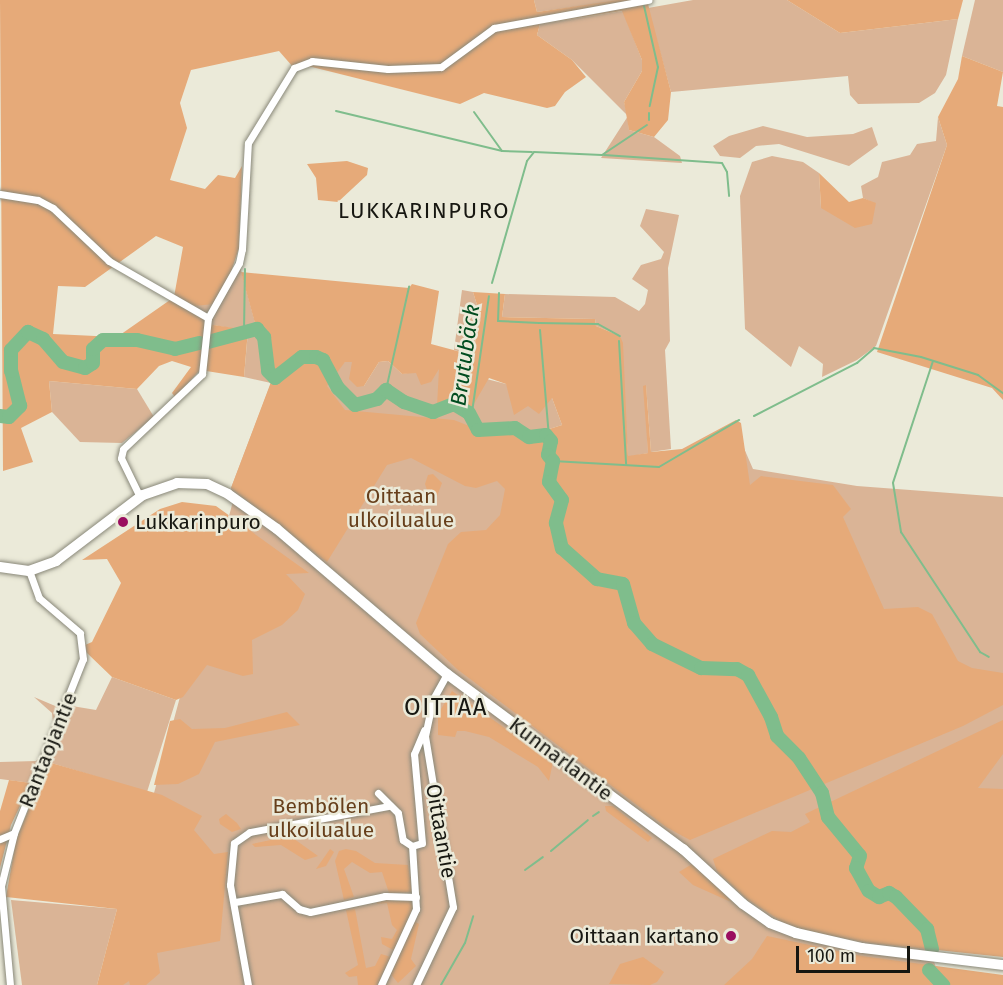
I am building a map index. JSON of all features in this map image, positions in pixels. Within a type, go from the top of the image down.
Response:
[{"type":"main road","name":"Kunnarlantie","points":[[29,571],[76,549],[140,497],[177,483],[193,482],[228,494],[308,553],[447,674],[683,849],[743,904],[770,923],[796,933],[862,948],[1003,965]]},
{"type":"main road","points":[[0,567],[29,571]]},
{"type":"street","points":[[140,497],[122,458],[123,448],[202,374],[208,318],[239,263],[242,249],[248,143],[294,68],[312,61],[388,69],[441,67],[494,28],[647,0]]},
{"type":"street","points":[[0,194],[38,200],[53,208],[109,261],[208,318]]},
{"type":"street","name":"Rantaojantie","points":[[10,985],[1,886],[14,833],[83,659],[80,633],[39,598],[29,571]]},
{"type":"street","name":"Oittaantie","points":[[416,985],[453,907],[425,728],[433,699],[447,674]]},
{"type":"street","points":[[412,846],[422,843],[423,839],[414,754],[425,728]]},
{"type":"street","points":[[378,793],[398,813],[403,840],[412,846]]},
{"type":"street","points":[[248,985],[231,867],[234,843],[240,837],[389,806]]},
{"type":"street","points":[[0,839],[14,833]]},
{"type":"street","points":[[381,985],[413,918],[416,897],[412,846]]},
{"type":"street","points":[[235,902],[282,894],[299,909],[310,912],[385,896],[416,897]]},
{"type":"green space","points":[[534,0],[618,0],[618,1],[537,12]]},
{"type":"green space","points":[[693,0],[787,0],[840,33],[958,19],[946,75],[935,93],[919,103],[858,104],[850,95],[848,76],[671,92],[648,8]]},
{"type":"green space","points":[[975,0],[1003,0],[1003,72],[962,56]]},
{"type":"green space","points":[[623,11],[642,60],[642,71],[624,102],[628,116],[572,60],[537,35],[540,24]]},
{"type":"green space","points":[[628,116],[629,130],[654,137],[680,156],[682,163],[601,158]]},
{"type":"green space","points":[[938,117],[947,145],[876,346],[857,360],[822,377],[823,364],[799,346],[791,367],[745,329],[740,196],[752,162],[772,156],[803,162],[819,173],[821,208],[876,204],[863,198],[861,186],[878,177],[882,162],[910,155],[917,144],[936,141]]},
{"type":"green space","points":[[763,126],[807,137],[853,134],[872,127],[878,145],[849,166],[779,144],[756,146],[740,158],[720,156],[713,146],[729,136]]},
{"type":"green space","points":[[646,209],[679,215],[668,268],[670,341],[665,350],[671,449],[651,452],[646,385],[648,453],[628,457],[620,336],[596,326],[595,319],[502,317],[505,294],[615,297],[639,311],[645,304],[648,290],[632,279],[641,265],[661,259],[664,252],[640,226]]},
{"type":"green space","points":[[239,263],[271,382],[345,362],[353,362],[364,386],[379,362],[388,361],[402,374],[440,367],[506,384],[528,405],[552,398],[562,425],[543,431],[550,455],[748,478],[743,446],[753,469],[857,486],[1003,497],[1003,954],[929,947],[942,985],[102,985],[232,505],[231,488],[271,383],[244,377],[248,331],[207,324],[204,318],[170,300],[174,297],[194,306]]},
{"type":"green space","points":[[462,290],[473,292],[481,318],[472,355],[454,350]]},
{"type":"green space","points":[[49,381],[137,389],[154,417],[122,443],[80,442],[52,412]]},
{"type":"green space","points":[[112,677],[176,700],[147,792],[48,762],[67,711],[72,706],[96,710]]},
{"type":"green space","points":[[34,697],[60,708],[51,741],[31,783],[0,779],[0,762],[36,761],[43,753],[53,723],[52,713]]},
{"type":"green space","points":[[11,900],[117,909],[97,985],[22,985]]},
{"type":"shaded area","points":[[0,0],[534,0],[537,12],[618,0],[647,0],[671,92],[668,120],[654,137],[629,130],[624,102],[642,71],[642,60],[622,11],[540,24],[537,35],[572,60],[586,77],[565,92],[555,106],[547,108],[484,93],[460,104],[312,67],[293,67],[279,51],[191,70],[180,103],[187,128],[170,180],[205,189],[218,175],[235,178],[242,166],[239,248],[229,278],[214,304],[194,306],[174,297],[183,247],[156,236],[85,287],[58,286],[53,334],[117,337],[170,300],[204,318],[207,324],[248,330],[244,377],[200,370],[175,397],[172,393],[191,367],[172,361],[159,366],[137,389],[49,381],[52,412],[21,428],[33,462],[3,471]]},
{"type":"shaded area","points":[[787,0],[963,0],[958,19],[840,33]]},
{"type":"shaded area","points":[[962,56],[1003,72],[997,106],[1003,107],[1003,400],[992,388],[877,352],[947,145],[938,117],[958,79]]},
{"type":"shaded area","points":[[347,161],[368,168],[367,175],[338,202],[318,200],[316,178],[307,164]]},
{"type":"shaded area","points":[[819,173],[849,202],[863,198],[876,203],[872,224],[855,228],[821,208]]},
{"type":"shaded area","points":[[241,272],[409,288],[412,284],[439,291],[431,344],[472,355],[481,318],[473,292],[505,294],[502,317],[595,319],[596,326],[620,336],[623,343],[628,456],[648,453],[643,386],[646,385],[651,452],[682,449],[736,420],[741,423],[750,485],[761,476],[833,485],[851,509],[843,517],[884,609],[918,607],[932,614],[958,661],[972,668],[1003,673],[1003,705],[963,726],[690,840],[666,827],[457,669],[420,634],[416,623],[448,544],[461,532],[486,530],[500,515],[505,489],[497,481],[476,488],[465,486],[411,458],[387,465],[327,562],[231,488],[271,382]],"holes":[[[388,361],[402,374],[416,373],[421,385],[431,382],[439,369],[437,406],[471,409],[489,378],[506,384],[514,415],[528,406],[539,414],[552,398],[562,425],[543,431],[536,441],[526,443],[524,433],[515,428],[482,431],[454,420],[345,410],[327,386],[345,362],[352,362],[349,379],[357,387],[364,386],[379,362]]]},
{"type":"shaded area","points":[[433,474],[442,483],[436,499],[429,496],[425,484],[428,475]]},
{"type":"shaded area","points":[[182,502],[216,506],[309,573],[286,574],[305,594],[298,610],[282,625],[252,640],[253,674],[243,676],[207,665],[183,697],[176,700],[112,677],[87,653],[85,645],[92,642],[121,583],[107,559],[82,560],[160,509]]},
{"type":"shaded area","points":[[452,691],[553,762],[549,781],[538,767],[489,737],[465,731],[457,731],[455,737],[438,735],[438,714]]},
{"type":"shaded area","points":[[287,712],[300,725],[215,742],[199,774],[178,784],[154,785],[170,721],[180,719],[192,729],[225,728]]},
{"type":"shaded area","points":[[1003,720],[1003,754],[978,788],[1003,789],[1003,957],[871,943],[793,929],[747,899],[717,871],[713,859],[772,831],[791,832],[810,822],[805,814]]},
{"type":"shaded area","points":[[48,762],[162,795],[202,816],[194,830],[214,854],[228,852],[220,941],[157,953],[160,973],[146,985],[130,985],[129,981],[123,985],[97,985],[117,909],[6,897],[16,840]]},
{"type":"shaded area","points":[[9,780],[31,783],[11,825],[0,868],[0,811]]},
{"type":"shaded area","points":[[605,806],[613,806],[652,838],[648,842],[606,811]]},
{"type":"shaded area","points":[[226,814],[241,829],[232,832],[220,824],[219,819]]},
{"type":"shaded area","points":[[290,836],[318,856],[305,860],[281,845],[255,847],[252,844]]},
{"type":"shaded area","points":[[330,849],[334,852],[326,866],[316,869]]},
{"type":"shaded area","points":[[346,849],[356,851],[375,863],[408,865],[412,892],[389,893],[382,872],[370,873],[352,862],[344,869],[354,897],[344,900],[335,861],[339,851]]},
{"type":"shaded area","points":[[692,864],[725,892],[731,902],[693,885],[679,872]]},
{"type":"shaded area","points":[[407,897],[413,900],[413,907],[395,951],[382,944],[381,937],[392,939],[397,930],[392,925],[387,903],[377,904],[376,900]]},
{"type":"shaded area","points":[[355,909],[366,968],[375,966],[381,954],[391,957],[377,985],[358,985],[357,976],[349,977],[345,973],[358,965],[346,910]]},
{"type":"shaded area","points":[[414,921],[419,924],[411,959],[416,966],[398,983],[390,973]]},
{"type":"shaded area","points":[[767,936],[862,956],[1003,975],[1003,985],[724,985],[752,959]]},
{"type":"shaded area","points":[[643,957],[664,972],[657,982],[650,985],[609,984],[620,964]]},
{"type":"waterway","name":"Brutubäck","points":[[644,6],[658,67],[650,106]]},
{"type":"waterway","points":[[336,111],[502,151]]},
{"type":"waterway","points":[[474,112],[502,151],[532,152]]},
{"type":"waterway","name":"Brutubäck","points":[[649,113],[649,120]]},
{"type":"waterway","name":"Brutubäck","points":[[492,283],[527,161],[534,152],[602,155],[647,125]]},
{"type":"waterway","points":[[604,155],[722,163],[727,172],[729,196]]},
{"type":"waterway","points":[[244,331],[245,269]]},
{"type":"waterway","points":[[386,390],[409,287]]},
{"type":"waterway","name":"Brutubäck","points":[[499,293],[498,321],[539,323]]},
{"type":"waterway","name":"Brutubäck","points":[[471,419],[489,296]]},
{"type":"waterway","points":[[539,323],[598,324],[620,336]]},
{"type":"waterway","points":[[208,342],[257,329],[264,337],[268,371],[275,378],[302,357],[316,357],[323,360],[338,388],[355,405],[377,399],[386,390],[404,402],[433,412],[454,404],[469,413],[478,430],[515,428],[529,437],[546,435],[551,441],[548,455],[553,461],[549,482],[562,500],[556,523],[562,548],[597,579],[623,584],[634,623],[652,644],[701,668],[737,669],[748,675],[771,717],[777,736],[799,758],[822,793],[828,817],[860,856],[856,868],[869,891],[879,897],[889,893],[896,897],[927,929],[932,949]]},
{"type":"waterway","name":"Brutubäck","points":[[540,330],[549,438]]},
{"type":"waterway","points":[[0,416],[9,417],[20,406],[11,371],[11,350],[28,332],[43,339],[63,362],[85,368],[93,363],[93,349],[103,340],[137,340],[175,349],[199,343]]},
{"type":"waterway","points":[[619,341],[626,464]]},
{"type":"waterway","points":[[754,416],[857,363],[874,348],[921,357],[978,375],[1003,393]]},
{"type":"waterway","points":[[933,361],[893,483],[901,532],[980,652],[989,657]]},
{"type":"waterway","points":[[553,461],[659,467],[739,420]]},
{"type":"waterway","points":[[593,816],[599,812]]},
{"type":"waterway","points":[[551,851],[588,820]]},
{"type":"waterway","points":[[525,870],[543,857]]},
{"type":"waterway","points":[[441,985],[465,943],[473,916]]},
{"type":"waterway","points":[[929,970],[943,985]]},
{"type":"place","name":"Lukkarinpuro","points":[[123,522]]},
{"type":"place","name":"Oittaan kartano","points":[[731,936]]},
{"type":"district","name":"LUKKARINPURO","points":[[424,211]]},
{"type":"district","name":"OITTAA","points":[[446,708]]},
{"type":"park label","name":"Oittaan ulkoilualue","points":[[401,508]]},
{"type":"park label","name":"Bembölen ulkoilualue","points":[[321,818]]}]
